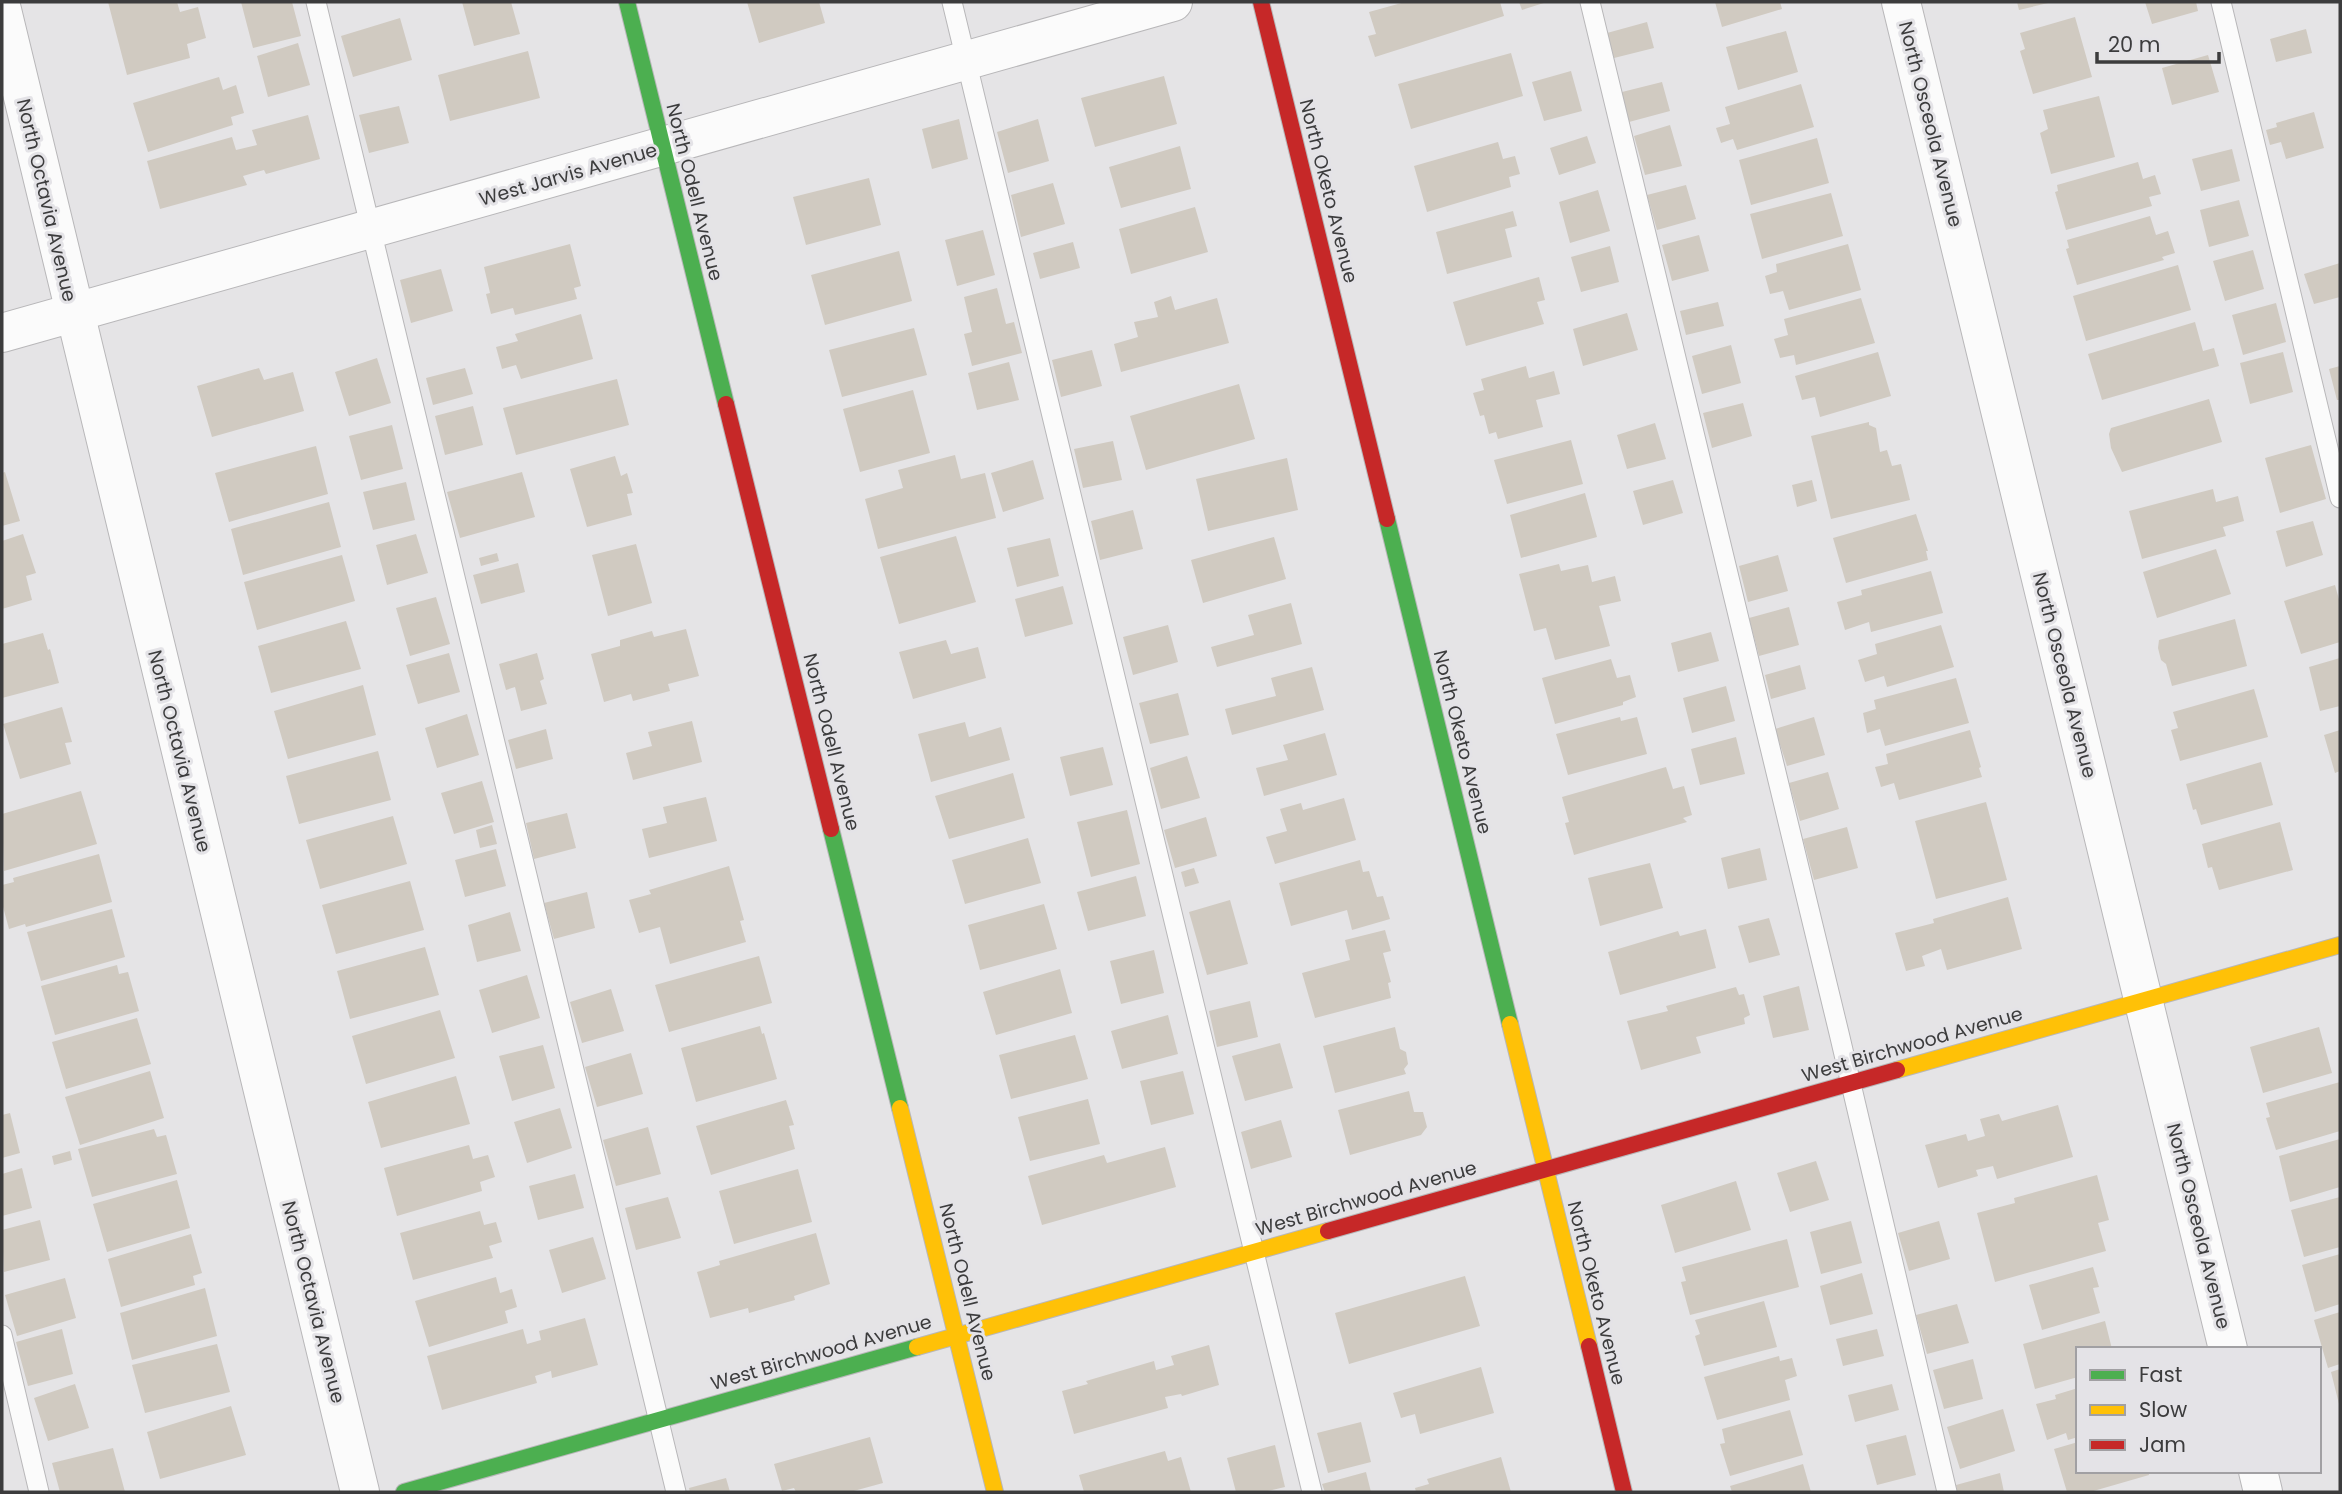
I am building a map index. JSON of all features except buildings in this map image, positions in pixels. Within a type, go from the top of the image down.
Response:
[{"type":"street","name":"North Odell Avenue","points":[[627,2],[995,1492]]},
{"type":"street","name":"West Jarvis Avenue","points":[[2,333],[1174,2]]},
{"type":"street","name":"North Oketo Avenue","points":[[1261,2],[1624,1492]]},
{"type":"street","name":"North Osceola Avenue","points":[[1901,2],[2228,1347]]},
{"type":"street","name":"North Octavia Avenue","points":[[2,10],[360,1492]]},
{"type":"street","name":"West Birchwood Avenue","points":[[404,1492],[2340,945]]},
{"type":"street","points":[[2258,1473],[2263,1492]]},
{"type":"lane","points":[[316,2],[676,1492]]},
{"type":"lane","points":[[953,2],[1312,1492]]},
{"type":"lane","points":[[1590,2],[1947,1492]]},
{"type":"lane","points":[[2221,2],[2340,498]]},
{"type":"lane","points":[[2,1335],[39,1492]]},
{"type":"traffic: fast","points":[[627,2],[726,404]]},
{"type":"traffic: fast","points":[[1387,519],[1510,1024]]},
{"type":"traffic: fast","points":[[831,829],[900,1108]]},
{"type":"traffic: fast","points":[[404,1492],[917,1347]]},
{"type":"traffic: slow","points":[[1897,1070],[2340,945]]},
{"type":"traffic: slow","points":[[1510,1024],[1589,1346]]},
{"type":"traffic: slow","points":[[900,1108],[995,1492]]},
{"type":"traffic: slow","points":[[917,1347],[1328,1231]]},
{"type":"traffic: jam","points":[[1261,2],[1387,519]]},
{"type":"traffic: jam","points":[[726,404],[831,829]]},
{"type":"traffic: jam","points":[[1328,1231],[1897,1070]]},
{"type":"traffic: jam","points":[[1589,1346],[1624,1492]]}]
